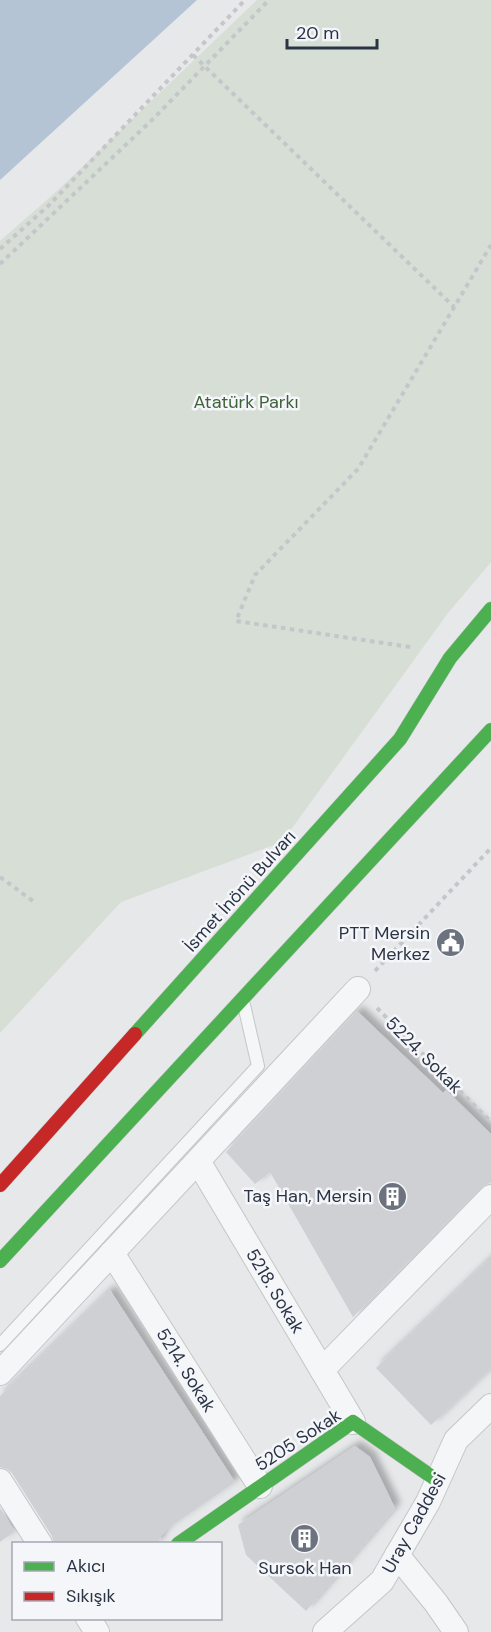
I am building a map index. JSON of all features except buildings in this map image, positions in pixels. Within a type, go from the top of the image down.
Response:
[{"type":"main road","name":"İsmet İnönü Bulvarı","points":[[0,1185],[400,739],[450,658],[491,609]]},
{"type":"main road","points":[[0,1261],[491,730]]},
{"type":"main road","name":"5205 Sokak","points":[[181,1542],[353,1422],[438,1481]]},
{"type":"street","points":[[0,1373],[358,989]]},
{"type":"street","name":"5218. Sokak","points":[[198,1161],[353,1422]]},
{"type":"street","points":[[322,1370],[491,1197]]},
{"type":"street","name":"5214. Sokak","points":[[112,1253],[260,1486]]},
{"type":"street","name":"Uray Caddesi","points":[[325,1632],[382,1581],[438,1481],[456,1440],[491,1406]]},
{"type":"street","points":[[0,1481],[39,1542]]},
{"type":"street","points":[[397,1555],[456,1632]]},
{"type":"lane","points":[[0,1346],[258,1066],[243,999]]},
{"type":"path","points":[[0,249],[48,206],[245,0]]},
{"type":"path","points":[[0,264],[152,120],[269,0]]},
{"type":"path","points":[[193,55],[454,307]]},
{"type":"path","points":[[410,647],[236,621],[255,575],[358,469],[491,245]]},
{"type":"path","points":[[358,989],[491,848]]},
{"type":"path","points":[[0,877],[33,901]]},
{"type":"path","name":"5224. Sokak","points":[[358,989],[491,1122]]},
{"type":"green space","name":"Atatürk Parkı","points":[[257,0],[491,0],[491,562],[448,613],[282,842],[121,902],[0,1033],[0,241],[57,191]]},
{"type":"water","points":[[0,0],[197,0],[0,180]]},
{"type":"traffic: fast","points":[[135,1034],[400,739],[450,658],[491,609]]},
{"type":"traffic: fast","points":[[0,1261],[491,730]]},
{"type":"traffic: fast","points":[[181,1542],[353,1422],[438,1481]]},
{"type":"traffic: jam","points":[[0,1185],[135,1034]]},
{"type":"place","name":"PTT Mersin Merkez","points":[[451,943]]},
{"type":"place","name":"Taş Han, Mersin","points":[[393,1196]]},
{"type":"place","name":"Sursok Han","points":[[305,1539]]}]
